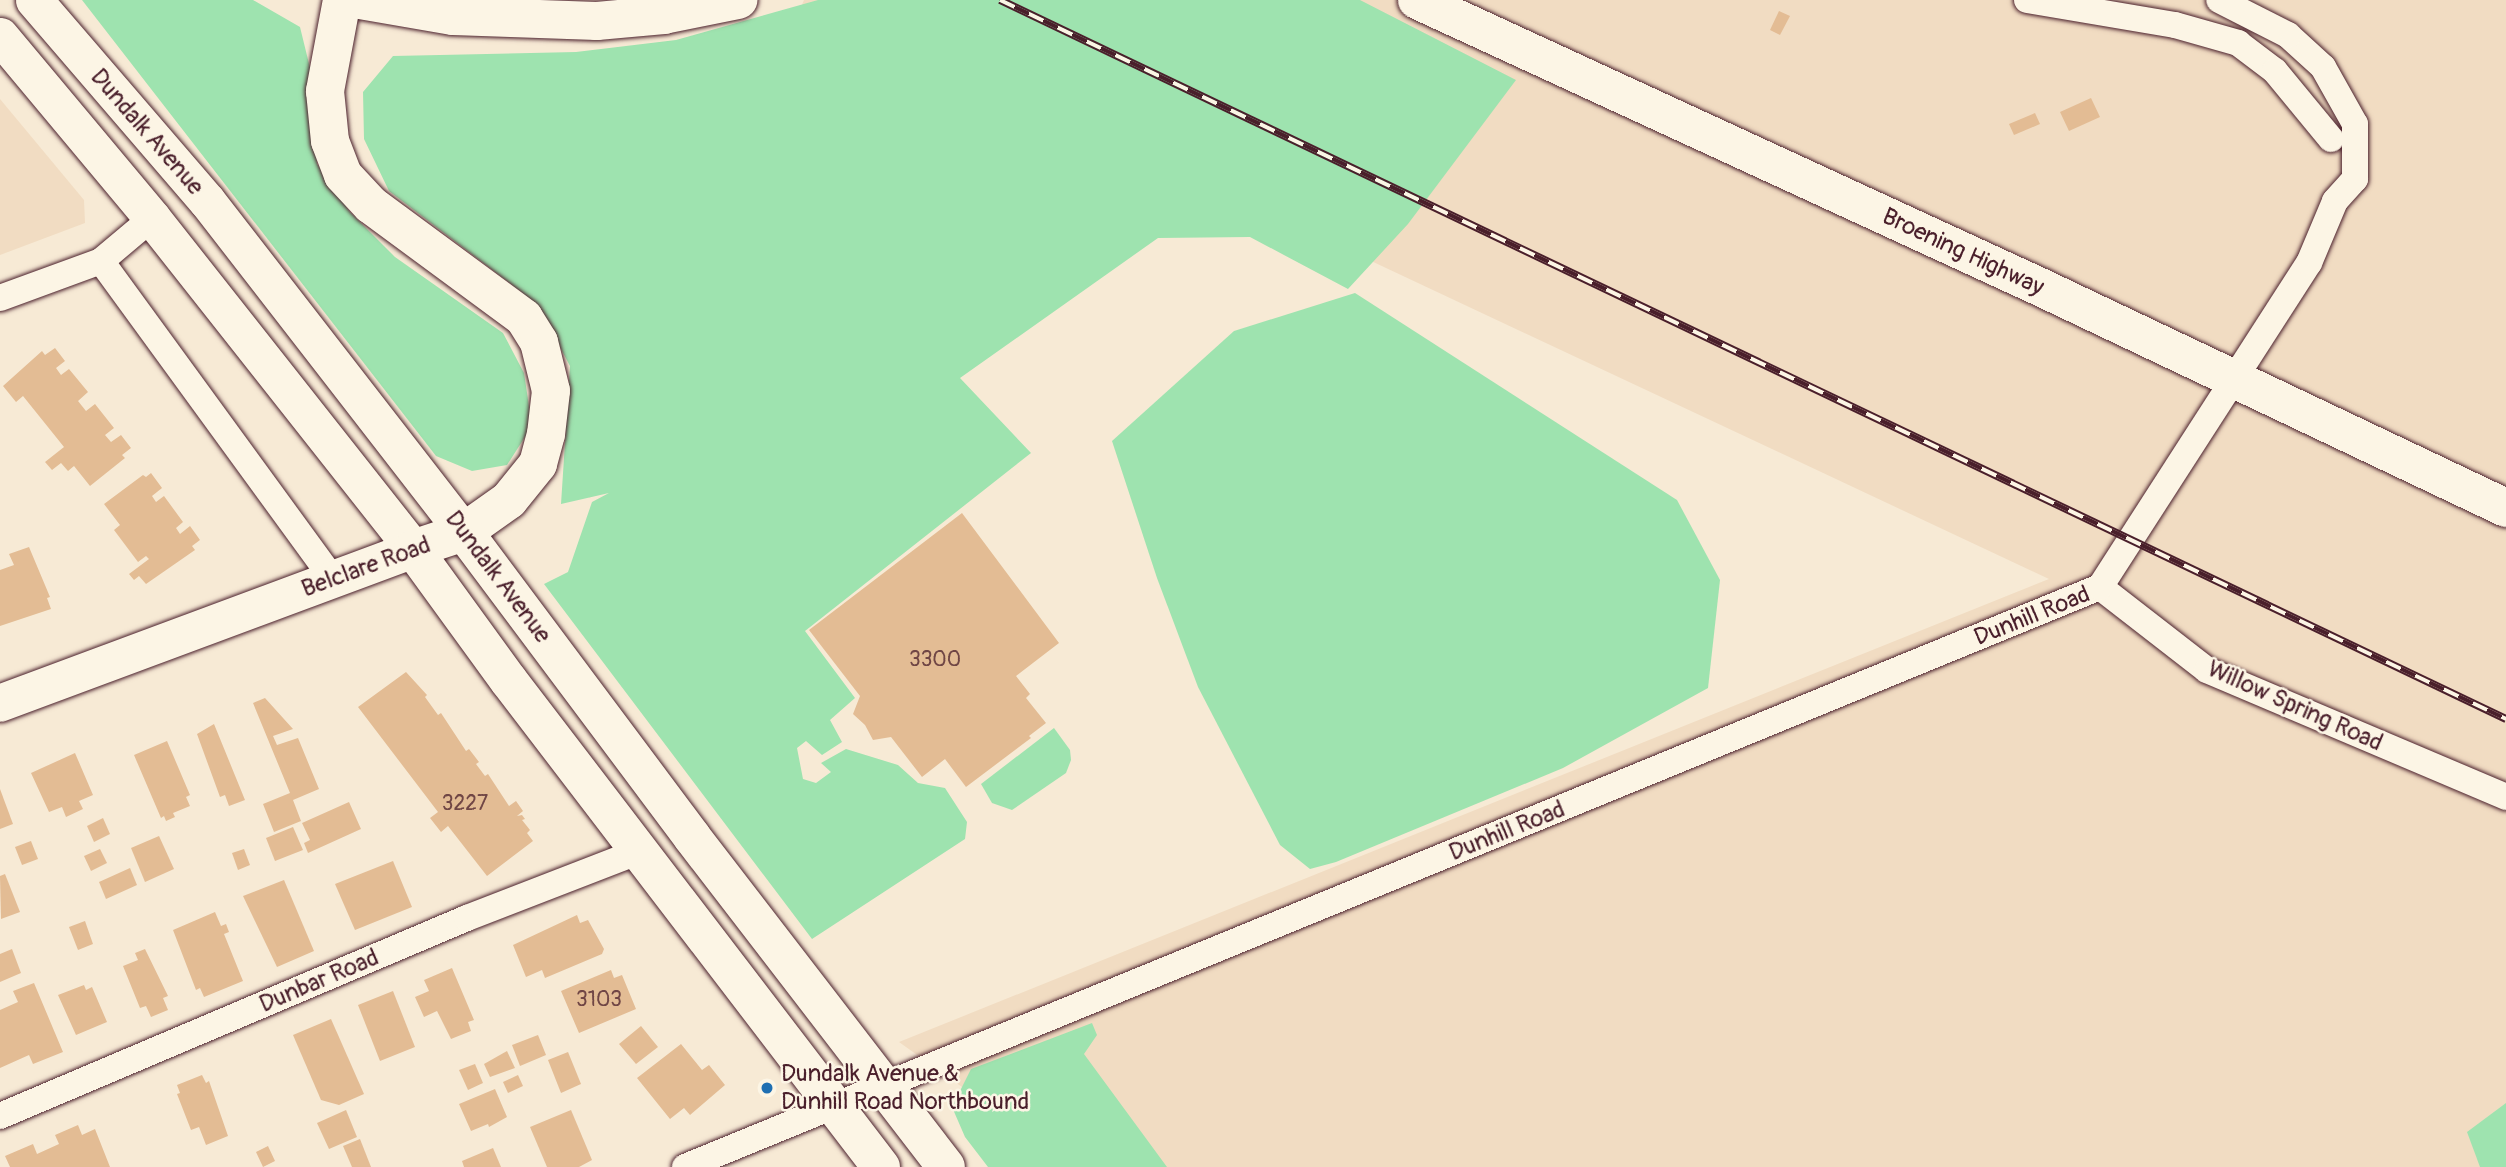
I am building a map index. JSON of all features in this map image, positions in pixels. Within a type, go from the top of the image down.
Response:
[{"type":"main road","name":"Dundalk Avenue","points":[[34,0],[207,201],[464,532],[692,837],[887,1086],[946,1167]]},
{"type":"main road","name":"Belclare Road","points":[[0,703],[332,578],[464,532],[509,500],[538,464],[546,434],[551,391],[539,342],[524,318],[371,205],[343,175],[330,141],[325,91],[342,0]]},
{"type":"main road","points":[[360,0],[453,16],[597,21],[664,15],[738,0]]},
{"type":"main road","name":"Broening Highway","points":[[1418,0],[2506,508]]},
{"type":"main road","name":"Dundalk Avenue","points":[[0,36],[152,218],[413,549],[509,681],[881,1167]]},
{"type":"street","points":[[2027,0],[2175,25],[2238,43],[2275,71],[2331,139]]},
{"type":"street","name":"Dunhill Road","points":[[685,1167],[2100,587],[2309,263],[2335,201],[2355,179],[2356,124],[2323,67],[2288,35],[2219,0]]},
{"type":"street","points":[[0,298],[101,261],[152,218]]},
{"type":"street","points":[[101,261],[332,578]]},
{"type":"street","name":"Willow Spring Road","points":[[2100,587],[2207,670],[2506,797]]},
{"type":"street","name":"Dunbar Road","points":[[0,1116],[467,918],[640,850]]},
{"type":"shaded area","points":[[804,0],[2506,0],[2506,1167],[1023,1167],[962,1087],[899,1042],[2049,579],[1190,176],[589,498]]},
{"type":"shaded area","points":[[0,99],[84,200],[85,223],[0,255]]},
{"type":"green space","points":[[82,0],[253,0],[300,27],[311,72],[317,164],[349,211],[395,257],[503,333],[524,373],[532,426],[507,465],[472,471],[436,456]]},
{"type":"green space","points":[[818,0],[1360,0],[1516,80],[1408,224],[1348,289],[1250,237],[1158,238],[960,378],[1031,453],[805,631],[855,698],[830,720],[842,742],[822,755],[806,741],[797,748],[803,779],[816,783],[831,772],[821,763],[846,749],[898,765],[918,783],[945,788],[967,822],[965,839],[812,939],[544,584],[568,572],[592,502],[609,493],[561,504],[570,366],[553,334],[524,294],[389,191],[364,139],[363,92],[393,56],[576,52],[676,40]]},
{"type":"green space","points":[[1355,293],[1677,500],[1720,580],[1708,688],[1563,768],[1336,862],[1310,869],[1280,845],[1198,687],[1157,578],[1112,441],[1234,331]]},
{"type":"green space","points":[[1054,728],[1070,750],[1071,760],[1066,773],[1012,810],[992,803],[981,784]]},
{"type":"green space","points":[[1092,1023],[1097,1035],[1084,1054],[1167,1167],[988,1167],[965,1137],[952,1107],[971,1069]]},
{"type":"green space","points":[[2506,1103],[2506,1167],[2480,1167],[2467,1132]]},
{"type":"building","points":[[1779,11],[1790,16],[1780,35],[1770,30]]},
{"type":"building","points":[[2091,98],[2100,117],[2069,131],[2060,112]]},
{"type":"building","points":[[2035,113],[2040,124],[2014,135],[2009,124]]},
{"type":"building","points":[[55,348],[65,361],[56,368],[61,375],[69,369],[88,392],[78,401],[86,411],[95,404],[114,428],[105,435],[111,442],[121,435],[131,448],[122,455],[125,458],[90,486],[74,466],[68,471],[61,463],[52,470],[45,462],[64,447],[23,396],[16,402],[3,386],[42,351],[45,355]]},
{"type":"building","points":[[151,473],[162,488],[152,496],[156,502],[164,496],[183,522],[176,528],[180,534],[190,526],[200,540],[192,546],[195,550],[146,584],[139,576],[134,580],[129,574],[149,559],[146,556],[138,562],[114,530],[120,525],[104,504],[143,475],[146,477]]},
{"type":"building","points":[[962,513],[1059,643],[1016,676],[1030,694],[1026,698],[1046,723],[1029,736],[1031,738],[966,787],[945,759],[922,777],[891,737],[873,740],[865,725],[853,714],[860,696],[809,630]]},
{"type":"building","points":[[29,547],[50,597],[47,598],[51,609],[0,626],[0,570],[14,565],[9,554]]},
{"type":"building","points":[[406,672],[427,695],[425,697],[438,715],[441,713],[466,751],[469,749],[479,762],[476,764],[485,776],[488,774],[509,806],[516,801],[523,811],[517,816],[522,815],[525,819],[522,820],[530,830],[527,833],[533,841],[487,876],[448,826],[441,832],[430,818],[438,812],[358,707]]},
{"type":"building","points":[[265,698],[293,729],[273,736],[277,745],[298,738],[319,789],[293,800],[301,821],[274,832],[263,804],[290,793],[253,703]]},
{"type":"building","points":[[214,724],[245,800],[229,806],[225,795],[220,797],[197,734]]},
{"type":"building","points":[[167,741],[190,795],[186,797],[190,806],[173,813],[175,817],[166,821],[164,816],[161,818],[134,755]]},
{"type":"building","points":[[75,753],[93,795],[79,801],[83,809],[66,817],[62,807],[49,812],[31,773]]},
{"type":"building","points":[[0,789],[13,824],[0,829]]},
{"type":"building","points":[[349,802],[361,829],[308,853],[304,843],[310,840],[302,823]]},
{"type":"building","points":[[103,818],[110,834],[94,842],[87,826]]},
{"type":"building","points":[[293,827],[303,850],[275,861],[266,838]]},
{"type":"building","points":[[159,836],[174,869],[145,882],[131,848]]},
{"type":"building","points":[[31,841],[38,859],[22,865],[15,847]]},
{"type":"building","points":[[100,849],[107,863],[91,871],[84,856]]},
{"type":"building","points":[[244,849],[250,865],[238,870],[232,853]]},
{"type":"building","points":[[393,861],[412,907],[355,930],[335,884]]},
{"type":"building","points":[[130,868],[137,885],[106,899],[99,882]]},
{"type":"building","points":[[5,874],[20,912],[1,919],[0,876]]},
{"type":"building","points":[[284,880],[314,951],[277,967],[243,896]]},
{"type":"building","points":[[215,912],[221,926],[226,924],[229,932],[224,934],[243,981],[204,997],[200,988],[196,990],[173,930]]},
{"type":"building","points":[[577,915],[580,923],[588,920],[604,949],[602,954],[545,978],[542,970],[526,977],[513,945]]},
{"type":"building","points":[[85,921],[93,944],[78,950],[69,927]]},
{"type":"building","points":[[12,949],[21,973],[0,982],[0,954]]},
{"type":"building","points":[[145,949],[168,996],[163,998],[168,1010],[151,1017],[146,1006],[140,1008],[123,966],[138,960],[135,953]]},
{"type":"building","points":[[452,968],[474,1020],[468,1022],[471,1031],[451,1039],[437,1011],[424,1017],[415,997],[429,991],[424,980]]},
{"type":"building","points":[[611,970],[614,978],[622,975],[636,1009],[579,1033],[561,991]]},
{"type":"building","points":[[34,983],[63,1052],[33,1064],[29,1055],[0,1068],[0,1010],[18,1002],[13,991]]},
{"type":"building","points":[[84,985],[86,990],[92,987],[107,1022],[76,1035],[58,995]]},
{"type":"building","points":[[393,991],[415,1047],[380,1061],[358,1005]]},
{"type":"building","points":[[331,1019],[364,1094],[339,1105],[321,1100],[293,1035]]},
{"type":"building","points":[[641,1026],[658,1047],[636,1064],[619,1044]]},
{"type":"building","points":[[538,1035],[546,1055],[520,1066],[512,1045]]},
{"type":"building","points":[[681,1044],[702,1070],[709,1065],[725,1085],[690,1115],[684,1108],[670,1119],[637,1078]]},
{"type":"building","points":[[507,1051],[515,1068],[490,1077],[484,1064]]},
{"type":"building","points":[[568,1052],[581,1084],[561,1093],[548,1060]]},
{"type":"building","points":[[475,1064],[483,1083],[468,1090],[459,1070]]},
{"type":"building","points":[[202,1075],[206,1083],[209,1081],[228,1136],[206,1145],[199,1127],[191,1130],[177,1094],[180,1093],[177,1085]]},
{"type":"building","points":[[518,1075],[523,1086],[508,1093],[503,1082]]},
{"type":"building","points":[[495,1089],[507,1117],[489,1127],[488,1124],[471,1131],[459,1104]]},
{"type":"building","points":[[346,1110],[357,1137],[329,1149],[317,1123]]},
{"type":"building","points":[[571,1110],[592,1160],[579,1167],[547,1167],[530,1127]]},
{"type":"building","points":[[78,1125],[82,1135],[95,1129],[110,1167],[10,1167],[5,1156],[33,1144],[37,1154],[59,1144],[55,1135]]},
{"type":"building","points":[[360,1139],[371,1167],[352,1167],[343,1146]]},
{"type":"building","points":[[268,1146],[275,1161],[263,1167],[256,1152]]},
{"type":"building","points":[[493,1148],[501,1167],[464,1167],[462,1161]]},
{"type":"railway","points":[[1000,0],[2506,719]]},
{"type":"place","name":"Dundalk Avenue & Dunhill Road Northbound","points":[[767,1088]]}]
